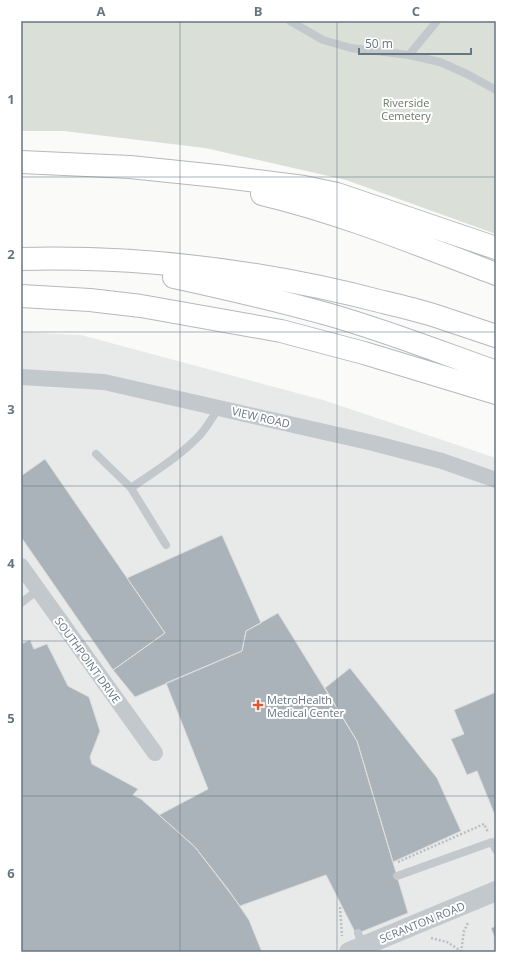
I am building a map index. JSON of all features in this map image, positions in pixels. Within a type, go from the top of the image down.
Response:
[{"type":"highway","points":[[21,162],[130,167],[304,187],[336,194],[496,248]]},
{"type":"highway","points":[[130,167],[212,182],[295,202],[377,229],[496,274]]},
{"type":"highway","points":[[21,259],[78,258],[177,265],[238,272],[296,282],[356,295],[432,315],[496,336]]},
{"type":"highway","points":[[78,258],[171,276],[328,314],[413,342],[496,372]]},
{"type":"highway","points":[[21,296],[90,300],[141,306],[281,331],[364,353],[496,393]]},
{"type":"street","name":"VIEW ROAD","points":[[21,377],[104,382],[219,407],[442,461],[496,480]]},
{"type":"street","name":"SOUTHPOINT DRIVE","points":[[21,566],[155,753]]},
{"type":"street","name":"SCRANTON ROAD","points":[[352,943],[496,891]]},
{"type":"lane","points":[[290,21],[323,40],[344,46],[409,55],[440,62],[467,74],[496,90]]},
{"type":"lane","points":[[409,55],[437,21]]},
{"type":"lane","points":[[131,488],[172,459],[200,435],[219,407]]},
{"type":"lane","points":[[96,454],[131,488],[166,545]]},
{"type":"lane","points":[[21,602],[38,590]]},
{"type":"lane","points":[[397,876],[494,841],[496,850]]},
{"type":"path","points":[[398,862],[484,824]]},
{"type":"path","points":[[340,907],[343,936],[352,943]]},
{"type":"path","points":[[431,938],[448,942],[461,952],[464,931],[468,923]]},
{"type":"shaded area","name":"MetroHealth Medical Center","points":[[21,332],[81,335],[323,400],[496,458],[496,952],[21,952]]},
{"type":"green space","name":"Riverside Cemetery","points":[[21,21],[496,21],[496,234],[346,180],[205,148],[64,131],[21,131]]},
{"type":"building","points":[[45,459],[165,633],[113,670],[21,537],[21,476]]},
{"type":"building","points":[[222,535],[261,623],[246,631],[242,651],[135,697],[113,670],[165,633],[127,578]]},
{"type":"building","points":[[278,613],[357,741],[408,913],[356,934],[326,875],[240,906],[195,847],[159,815],[208,789],[166,683],[242,651],[246,631]]},
{"type":"building","points":[[30,640],[34,649],[47,644],[68,686],[89,697],[100,731],[90,757],[92,764],[138,789],[133,795],[141,799],[195,847],[228,889],[249,920],[262,952],[21,952],[21,644]]},
{"type":"building","points":[[350,668],[437,778],[461,831],[393,862],[357,741],[325,688]]},
{"type":"building","points":[[496,692],[496,812],[494,813],[477,771],[467,775],[451,739],[464,734],[454,710]]},
{"type":"building","points":[[496,926],[496,941],[491,928]]},
{"type":"place","name":"MetroHealth Medical Center","points":[[258,705]]}]
